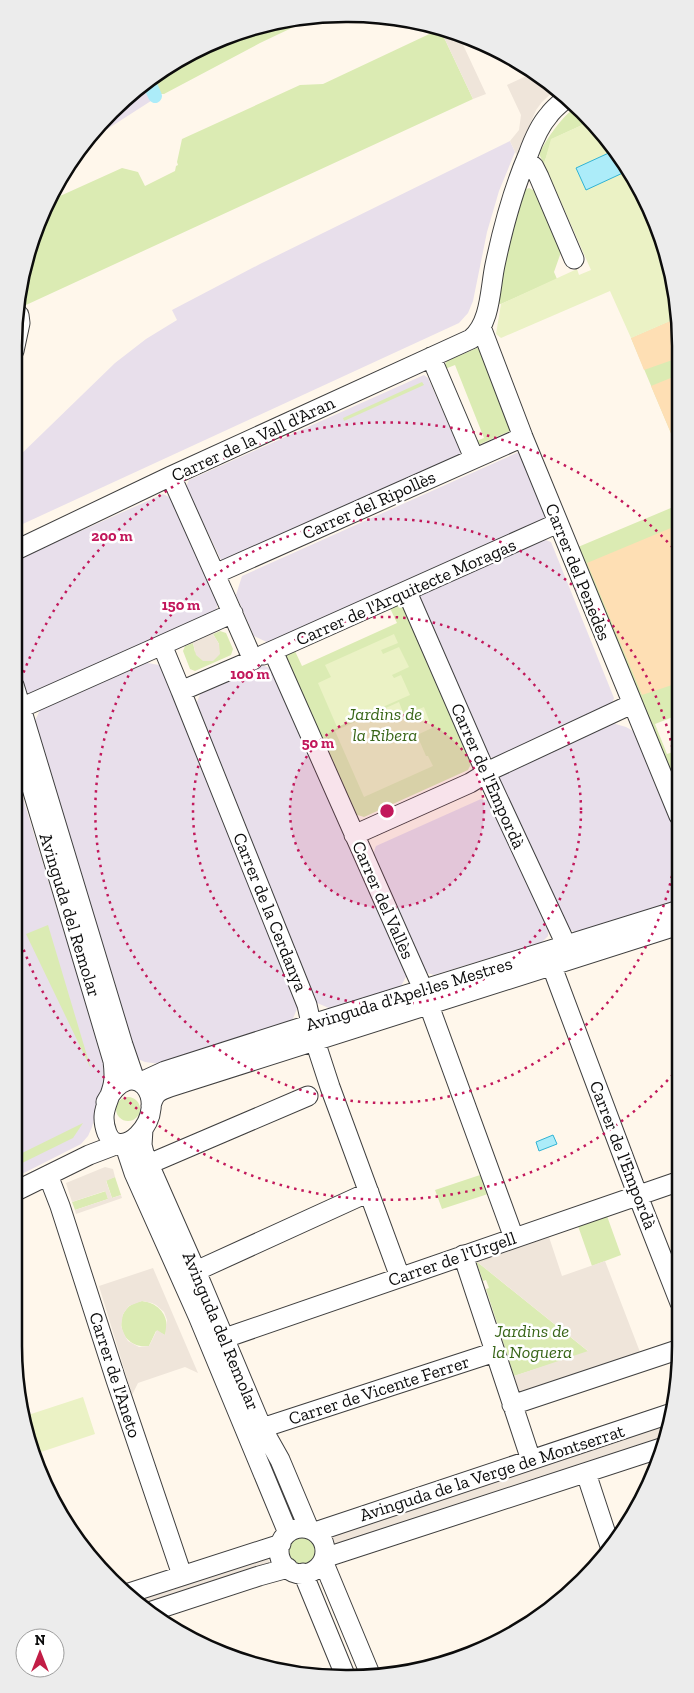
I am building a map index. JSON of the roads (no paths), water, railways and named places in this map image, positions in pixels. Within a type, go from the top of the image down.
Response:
[{"type":"street","points":[[481,327],[487,309],[503,228],[526,160],[534,138],[544,121],[561,103]]},
{"type":"street","points":[[526,160],[534,167],[539,177],[574,259]]},
{"type":"street","name":"Carrer de la Vall d'Aran","points":[[22,545],[471,339],[481,327]]},
{"type":"street","name":"Carrer del Penedès","points":[[481,327],[558,523],[672,799]]},
{"type":"street","points":[[431,357],[474,458]]},
{"type":"street","name":"Carrer del Ripollès","points":[[215,574],[523,436]]},
{"type":"street","points":[[171,476],[253,660]]},
{"type":"street","name":"Carrer de l'Arquitecte Moragas","points":[[182,691],[558,523]]},
{"type":"street","name":"Carrer de l'Empordà","points":[[407,592],[486,773],[568,952]]},
{"type":"street","points":[[22,707],[233,613]]},
{"type":"street","name":"Carrer de la Cerdanya","points":[[162,645],[307,1005],[330,1087],[400,1277]]},
{"type":"street","name":"Carrer del Vallès","points":[[273,651],[425,996],[514,1238]]},
{"type":"street","points":[[354,835],[470,783],[486,773],[632,704]]},
{"type":"street","name":"Avinguda del Remolar","points":[[22,722],[128,1057],[138,1081],[149,1090],[150,1116],[143,1129],[142,1149],[225,1338],[262,1428],[280,1460],[312,1530]]},
{"type":"street","name":"Avinguda del Remolar","points":[[22,755],[113,1062],[115,1076],[106,1102],[104,1122],[109,1138],[124,1149],[198,1316],[284,1538]]},
{"type":"street","name":"Avinguda d'Apel·les Mestres","points":[[151,1106],[156,1092],[314,1033],[425,996],[568,952],[672,913]]},
{"type":"street","name":"Avinguda d'Apel·les Mestres","points":[[568,952],[672,927]]},
{"type":"street","name":"Carrer de l'Empordà","points":[[549,958],[672,1282]]},
{"type":"street","name":"Avinguda d'Apel·les Mestres","points":[[138,1081],[162,1072],[314,1033]]},
{"type":"street","points":[[128,1057],[146,1069],[162,1072]]},
{"type":"street","points":[[106,1102],[115,1090],[127,1081],[138,1081]]},
{"type":"street","points":[[149,1164],[308,1096]]},
{"type":"street","points":[[22,1188],[95,1150],[104,1122]]},
{"type":"street","points":[[90,1154],[113,1154],[124,1149],[143,1129]]},
{"type":"street","name":"Carrer de l'Aneto","points":[[48,1175],[60,1206],[182,1575]]},
{"type":"street","name":"Carrer de l'Urgell","points":[[225,1338],[672,1184]]},
{"type":"street","points":[[196,1271],[369,1192]]},
{"type":"street","points":[[463,1255],[531,1460]]},
{"type":"street","points":[[198,1316],[214,1335],[225,1338]]},
{"type":"street","name":"Carrer de Vicente Ferrer","points":[[262,1428],[495,1352]]},
{"type":"street","points":[[512,1405],[672,1352]]},
{"type":"street","name":"Avinguda de la Verge de Montserrat","points":[[312,1530],[663,1416]]},
{"type":"street","name":"Avinguda de la Verge de Montserrat","points":[[323,1559],[654,1450]]},
{"type":"street","points":[[586,1473],[608,1539]]},
{"type":"street","points":[[134,1591],[284,1538],[300,1528],[312,1530],[324,1544],[323,1559],[368,1670]]},
{"type":"street","points":[[284,1538],[280,1556],[296,1571],[343,1670]]},
{"type":"street","points":[[158,1609],[259,1576],[315,1570],[323,1559]]},
{"type":"water","points":[[607,154],[621,174],[586,190],[576,168]]},
{"type":"water","points":[[553,1135],[557,1144],[539,1151],[536,1142]]},
{"type":"waterway","points":[[152,88],[155,96]]},
{"type":"park label","name":"Jardins de la Ribera","points":[[385,724]]},
{"type":"park label","name":"Jardins de la Noguera","points":[[532,1341]]}]
